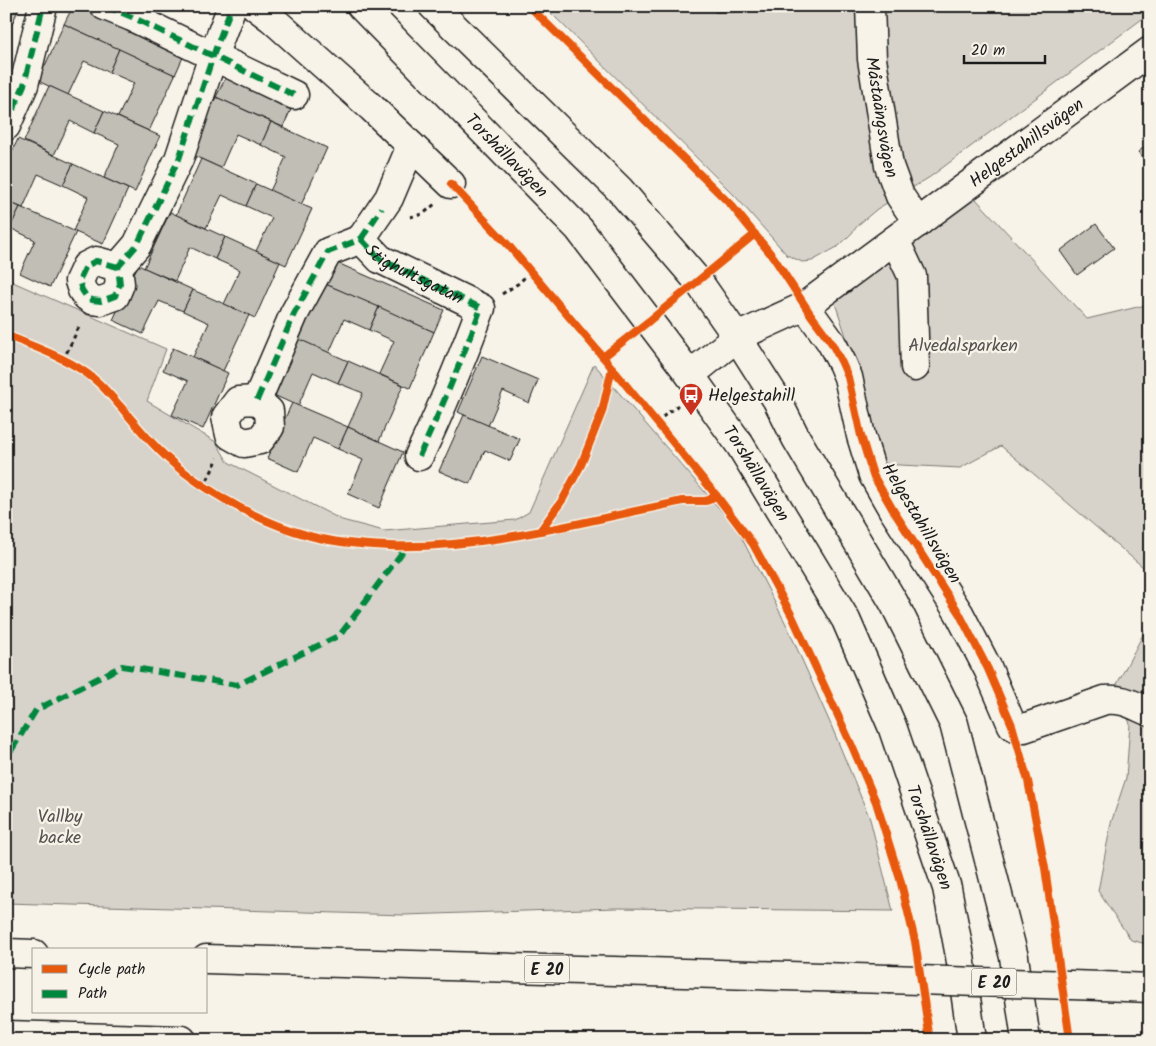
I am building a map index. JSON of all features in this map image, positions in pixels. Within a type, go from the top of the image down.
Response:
[{"type":"main road","points":[[6,126],[24,85],[43,6]]},
{"type":"main road","points":[[105,6],[132,17],[294,95]]},
{"type":"main road","name":"Torshällavägen","points":[[361,6],[579,229],[690,375],[740,445],[846,620],[888,717],[947,888],[960,956],[972,1040]]},
{"type":"main road","points":[[433,6],[620,190],[698,280],[777,400],[796,438],[894,603],[954,724],[1014,957],[1026,1040]]},
{"type":"main road","name":"Måstaängsvägen","points":[[870,6],[872,59],[888,166],[900,196],[918,223]]},
{"type":"main road","points":[[92,300],[101,301],[115,296],[120,284],[118,267],[137,245],[179,159],[213,56],[240,7],[271,18],[372,108],[451,184]]},
{"type":"main road","name":"Helgestahillsvägen","points":[[690,375],[737,337],[806,306],[1150,51]]},
{"type":"main road","points":[[361,239],[389,198],[411,146]]},
{"type":"main road","name":"Stighultsgatan","points":[[257,400],[294,314],[328,252],[361,239],[380,259],[480,308],[437,419],[419,456]]},
{"type":"main road","points":[[895,240],[912,276],[915,367]]},
{"type":"main road","name":"Helgestahillsvägen","points":[[806,306],[831,342],[848,377],[861,436],[874,475],[893,510],[959,613],[988,669],[1012,725],[1017,728],[1024,728],[1104,700],[1114,699],[1122,700],[1150,712]]},
{"type":"main road","points":[[6,953],[32,954]]},
{"type":"main road","name":"E 20","points":[[208,959],[1150,988]]},
{"type":"main road","points":[[6,1035],[182,1040]]},
{"type":"path","points":[[480,308],[519,283],[528,268],[537,278]]},
{"type":"path","points":[[71,364],[59,358],[92,300]]},
{"type":"path","points":[[656,422],[677,406]]},
{"type":"path","points":[[651,416],[662,430]]},
{"type":"path","points":[[194,480],[211,491]]},
{"type":"green space","points":[[544,6],[1150,6],[1150,13],[930,177],[877,209],[858,225],[839,246],[812,261],[802,262],[787,255],[736,197]]},
{"type":"green space","name":"Alvedalsparken","points":[[974,197],[1087,319],[1150,304],[1150,573],[1001,446],[960,468],[880,464],[868,402],[833,297]]},
{"type":"green space","name":"Vallby backe","points":[[6,279],[166,349],[147,401],[216,442],[228,462],[342,520],[384,531],[515,520],[529,512],[594,364],[737,529],[787,626],[870,819],[893,911],[616,908],[404,915],[6,903]]},
{"type":"green space","points":[[1150,621],[1150,945],[1131,940],[1098,891],[1111,823],[1126,778],[1130,724],[1116,686]]},
{"type":"building","points":[[6,6],[20,6],[6,37]]},
{"type":"building","points":[[73,6],[77,6],[184,55],[175,75],[64,24]]},
{"type":"building","points":[[715,6],[782,6],[782,11],[715,12]]},
{"type":"building","points":[[64,24],[119,49],[109,72],[84,61],[68,95],[38,81]]},
{"type":"building","points":[[119,49],[175,75],[149,131],[118,117],[134,83],[109,72]]},
{"type":"building","points":[[227,75],[293,105],[283,127],[216,97]]},
{"type":"building","points":[[49,86],[104,111],[94,133],[70,121],[54,155],[24,141]]},
{"type":"building","points":[[216,97],[271,122],[261,145],[236,134],[221,168],[190,154]]},
{"type":"building","points":[[104,111],[160,136],[135,192],[104,178],[119,144],[94,133]]},
{"type":"building","points":[[271,122],[327,148],[301,205],[270,191],[286,157],[261,145]]},
{"type":"building","points":[[18,139],[73,164],[63,185],[38,174],[23,208],[6,201],[6,164]]},
{"type":"building","points":[[1150,143],[1150,167],[1138,152]]},
{"type":"building","points":[[201,159],[256,184],[246,206],[222,195],[206,228],[176,215]]},
{"type":"building","points":[[73,164],[128,189],[103,244],[73,231],[88,197],[63,185]]},
{"type":"building","points":[[256,184],[312,209],[286,265],[256,251],[272,218],[246,206]]},
{"type":"building","points":[[6,201],[20,207],[10,228],[6,227]]},
{"type":"building","points":[[20,207],[76,232],[50,287],[20,273],[35,240],[10,228]]},
{"type":"building","points":[[170,212],[225,237],[215,259],[190,247],[175,281],[144,268]]},
{"type":"building","points":[[1096,224],[1114,248],[1077,275],[1060,251]]},
{"type":"building","points":[[225,237],[280,262],[255,318],[224,304],[240,270],[215,259]]},
{"type":"building","points":[[333,261],[444,310],[434,332],[323,283]]},
{"type":"building","points":[[138,265],[193,290],[183,311],[159,301],[143,334],[113,320]]},
{"type":"building","points":[[323,283],[379,307],[369,330],[344,319],[329,353],[298,339]]},
{"type":"building","points":[[193,290],[249,315],[223,371],[193,357],[209,323],[183,311]]},
{"type":"building","points":[[379,307],[434,332],[410,388],[379,374],[394,341],[369,330]]},
{"type":"building","points":[[292,336],[348,361],[338,383],[313,372],[298,406],[267,392]]},
{"type":"building","points":[[173,348],[228,373],[203,429],[172,415],[188,381],[163,370]]},
{"type":"building","points":[[482,356],[538,380],[529,403],[503,391],[488,426],[458,412]]},
{"type":"building","points":[[348,361],[403,385],[379,441],[348,427],[363,393],[338,383]]},
{"type":"building","points":[[292,403],[348,427],[338,449],[313,438],[298,472],[267,458]]},
{"type":"building","points":[[464,415],[520,439],[510,461],[485,450],[470,484],[439,471]]},
{"type":"building","points":[[348,427],[403,452],[379,508],[348,494],[363,460],[338,449]]},
{"type":"marked path","points":[[6,126],[24,85],[43,6]]},
{"type":"marked path","points":[[105,6],[132,17],[294,95]]},
{"type":"marked path","points":[[118,267],[96,261],[86,266],[79,281],[86,296],[92,300],[101,301],[115,296],[120,284],[118,267],[137,245],[179,159],[231,8]]},
{"type":"marked path","points":[[361,239],[382,208]]},
{"type":"marked path","points":[[361,239],[380,259],[481,308],[452,383],[419,456]]},
{"type":"marked path","points":[[257,400],[294,314],[328,252],[361,239]]},
{"type":"marked path","points":[[11,751],[36,710],[122,666],[237,685],[340,635],[407,546]]},
{"type":"cycle path","points":[[529,6],[732,206],[774,258],[831,342],[842,363],[848,377],[861,436],[873,475],[893,510],[959,613],[988,669],[1012,725],[1028,781],[1045,868],[1070,1040]]},
{"type":"cycle path","points":[[451,184],[509,246],[603,357],[716,495],[753,544],[792,616],[876,802],[900,879],[915,941],[930,1040]]},
{"type":"cycle path","points":[[603,357],[755,234]]},
{"type":"cycle path","points":[[6,335],[52,354],[85,372],[105,389],[164,455],[210,490],[258,517],[310,536],[349,543],[389,546],[425,546],[460,543],[530,533],[682,501],[705,501],[716,495]]},
{"type":"cycle path","points":[[540,531],[563,499],[581,465],[602,412],[612,368]]},
{"type":"place","name":"Helgestahill","points":[[691,416]]}]
